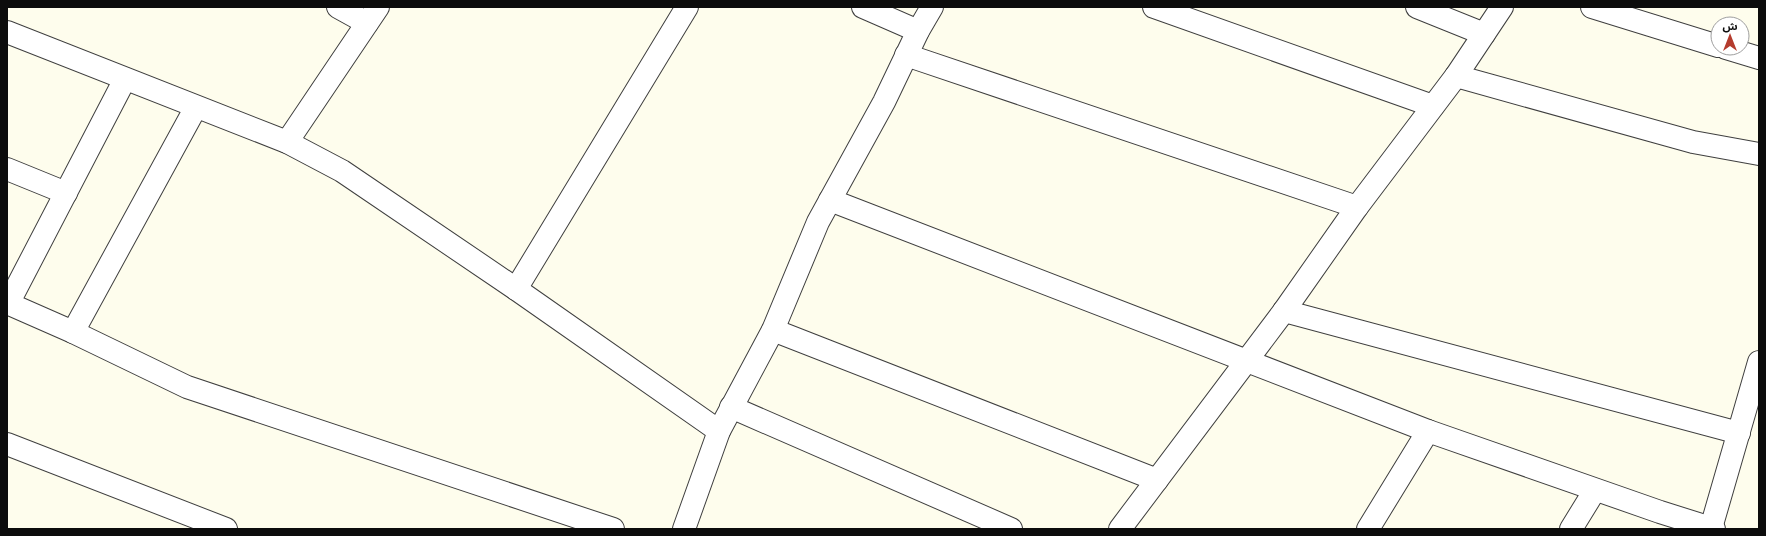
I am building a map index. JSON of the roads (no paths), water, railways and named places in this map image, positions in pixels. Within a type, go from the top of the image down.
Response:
[{"type":"street","points":[[287,142],[372,15],[338,7]]},
{"type":"street","points":[[516,289],[687,7]]},
{"type":"street","points":[[863,7],[918,30]]},
{"type":"street","points":[[684,529],[719,431],[773,330],[818,222],[884,102],[918,30],[932,7]]},
{"type":"street","points":[[1154,7],[1433,106]]},
{"type":"street","points":[[1417,7],[1484,34]]},
{"type":"street","points":[[1120,529],[1284,311],[1357,207],[1456,76],[1502,7]]},
{"type":"street","points":[[1592,7],[1710,44]]},
{"type":"street","points":[[7,32],[287,142],[342,172],[516,289],[719,431]]},
{"type":"street","points":[[906,55],[1357,207]]},
{"type":"street","points":[[1456,76],[1693,142],[1759,154]]},
{"type":"street","points":[[125,79],[8,304],[73,332],[187,387],[613,529]]},
{"type":"street","points":[[73,332],[196,107]]},
{"type":"street","points":[[7,169],[66,193]]},
{"type":"street","points":[[830,200],[1428,431],[1595,490],[1713,529],[1739,432],[1754,399],[1759,362]]},
{"type":"street","points":[[1284,311],[1739,432]]},
{"type":"street","points":[[773,330],[1157,480]]},
{"type":"street","points":[[731,407],[1011,529]]},
{"type":"street","points":[[1368,529],[1428,431]]},
{"type":"street","points":[[7,444],[226,529]]},
{"type":"street","points":[[1571,529],[1595,490]]}]
